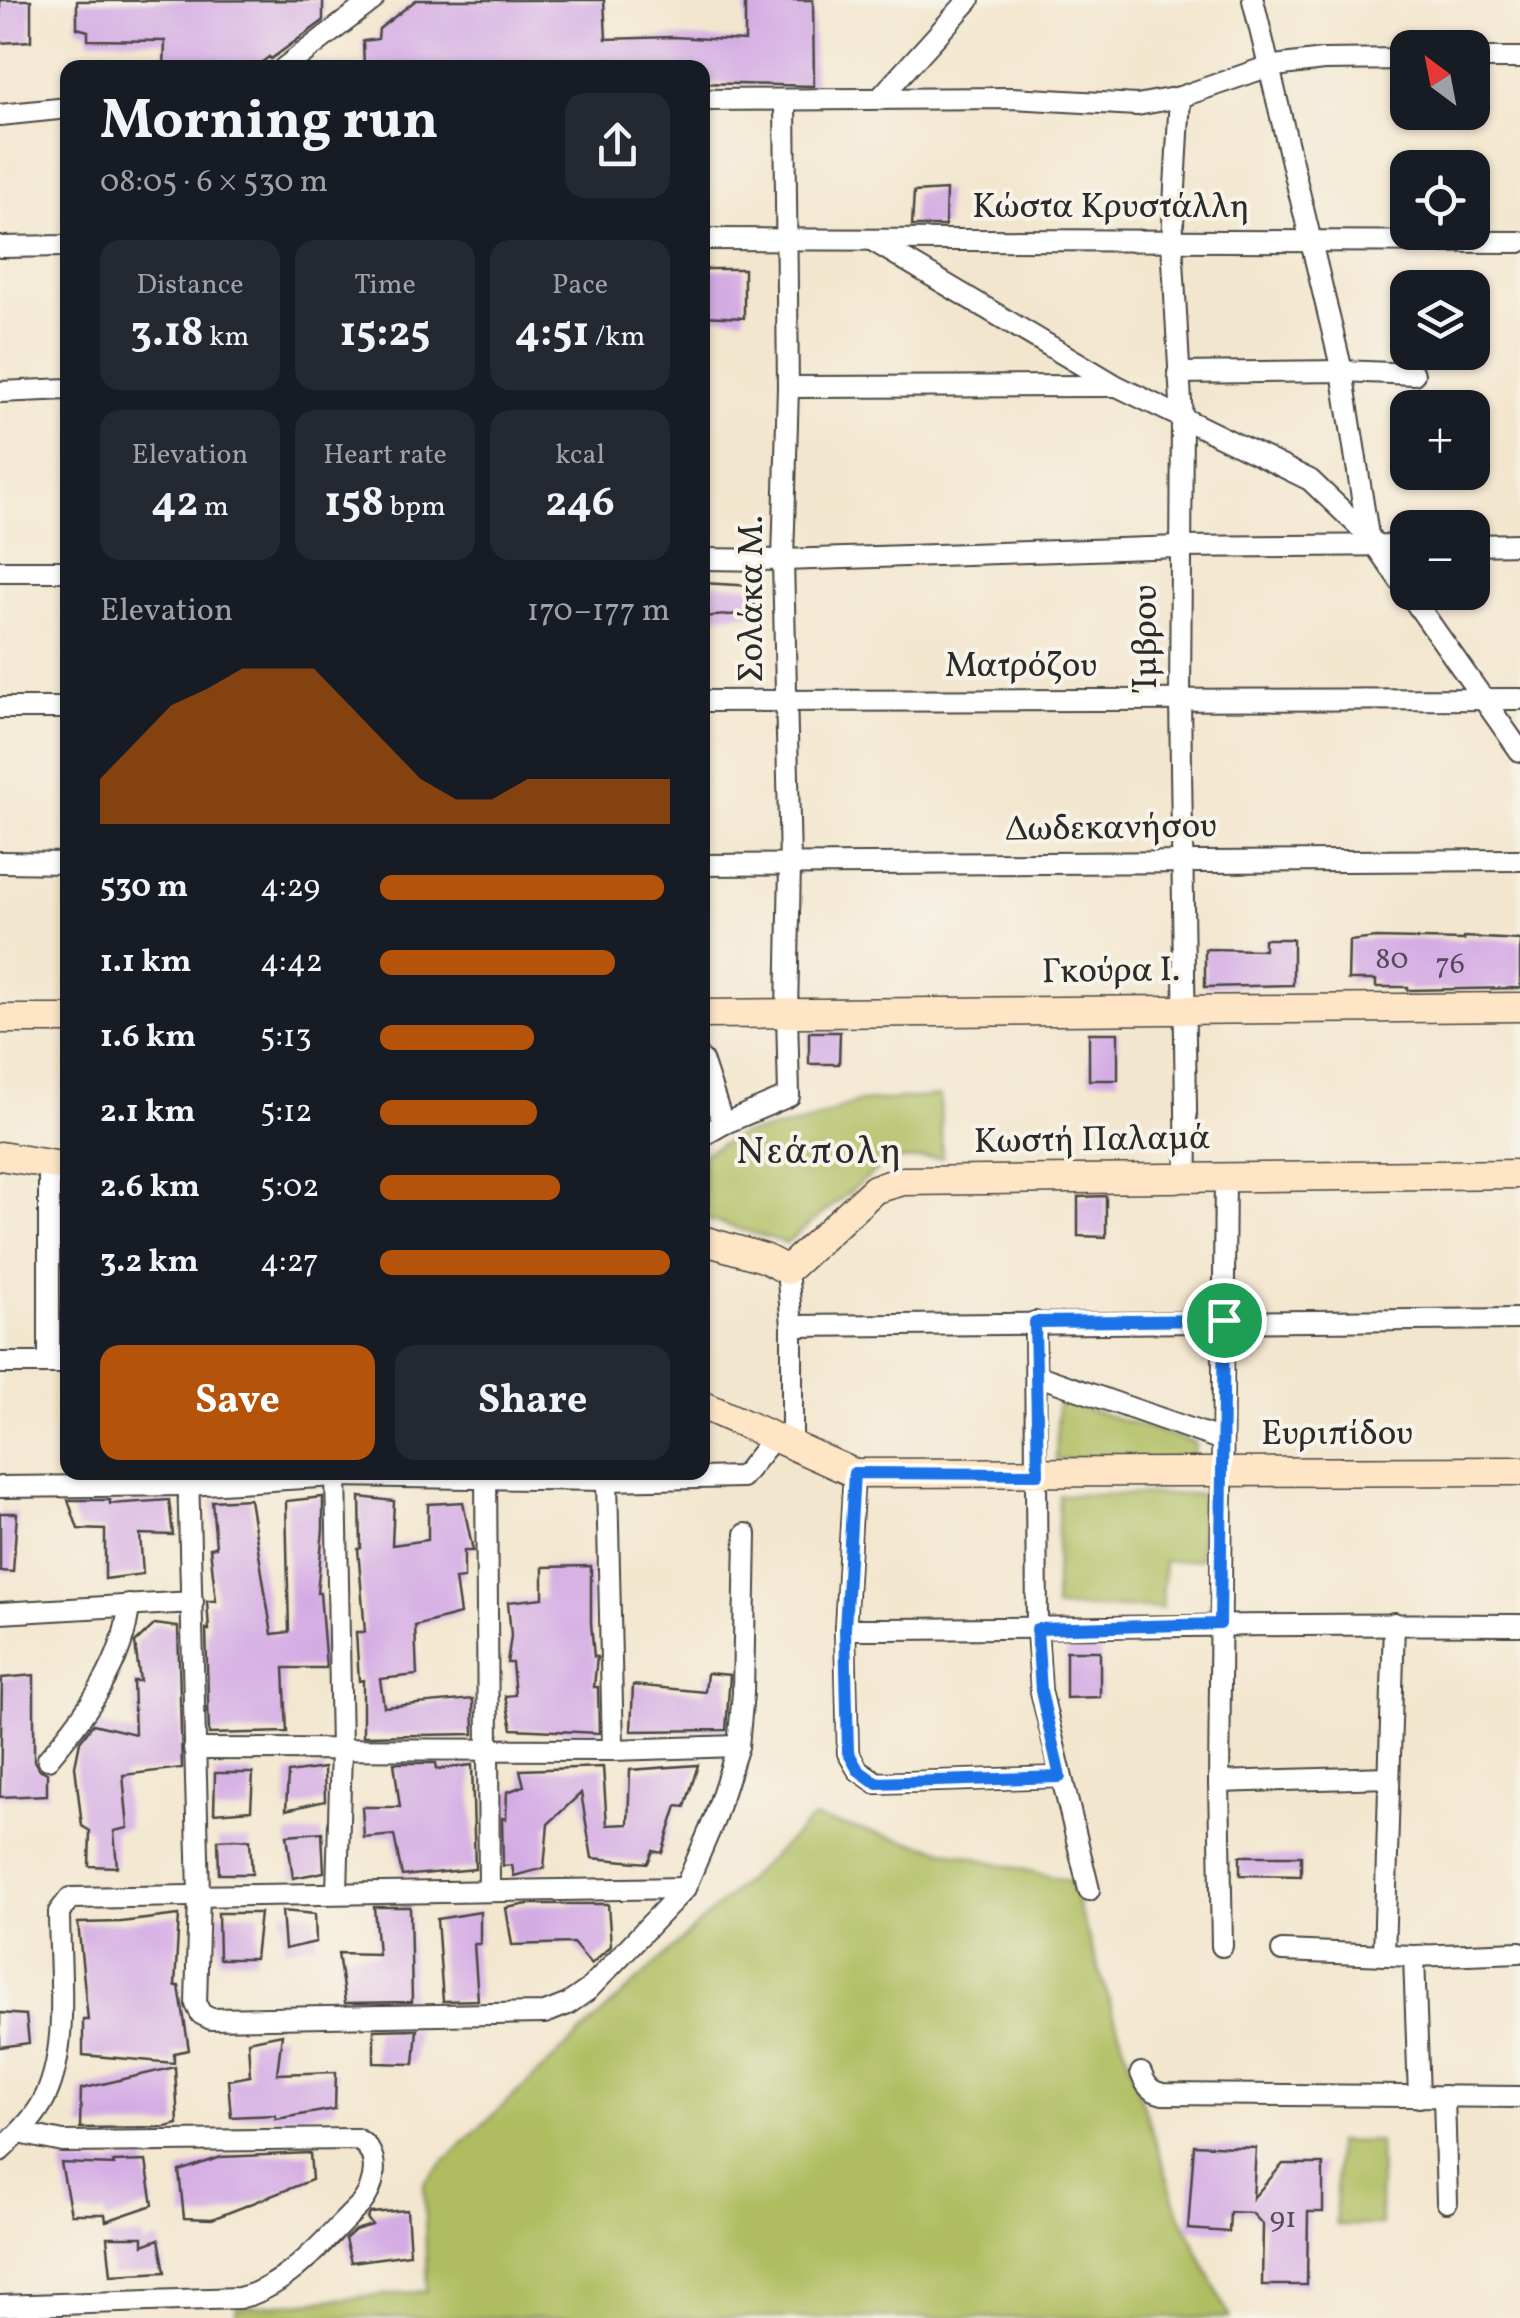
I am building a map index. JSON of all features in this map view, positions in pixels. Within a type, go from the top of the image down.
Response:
[{"type":"street","points":[[294,60],[373,0]]},
{"type":"street","points":[[882,98],[969,0]]},
{"type":"street","points":[[1254,0],[1342,371],[1372,540]]},
{"type":"street","points":[[1490,58],[1520,58]]},
{"type":"street","points":[[710,100],[1012,98],[1136,105],[1180,97],[1268,67],[1322,60],[1390,59]]},
{"type":"street","name":"Ίμβρου","points":[[1180,97],[1172,242],[1182,420],[1180,698],[1186,1178]]},
{"type":"street","name":"Σολάκα Μ.","points":[[723,1124],[790,1096],[790,865],[783,560],[788,387],[785,102]]},
{"type":"street","points":[[0,116],[60,109]]},
{"type":"street","name":"Κώστα Κρυστάλλη","points":[[710,239],[1520,242]]},
{"type":"street","points":[[872,240],[1117,386],[1310,480],[1372,540],[1390,566]]},
{"type":"street","points":[[0,247],[60,246]]},
{"type":"street","points":[[1178,373],[1414,374]]},
{"type":"street","points":[[788,387],[1117,386]]},
{"type":"street","points":[[0,392],[60,389]]},
{"type":"street","points":[[710,559],[783,560],[1372,540],[1390,543]]},
{"type":"street","points":[[1490,545],[1520,544]]},
{"type":"street","points":[[0,572],[60,571]]},
{"type":"street","points":[[1420,610],[1520,752]]},
{"type":"street","name":"Ματρόζου","points":[[710,701],[1520,699]]},
{"type":"street","points":[[0,708],[60,708]]},
{"type":"street","name":"Δωδεκανήσου","points":[[710,865],[1520,860]]},
{"type":"street","points":[[0,862],[60,863]]},
{"type":"street","name":"Γκούρα Ι.","points":[[710,1014],[1520,1007]]},
{"type":"street","points":[[0,1019],[60,1018]]},
{"type":"street","points":[[710,1084],[723,1124],[710,1131]]},
{"type":"street","points":[[0,1156],[58,1165],[58,1363],[0,1363]]},
{"type":"street","name":"Κωστή Παλαμά","points":[[787,1270],[876,1189],[903,1181],[1520,1174]]},
{"type":"street","points":[[1222,1946],[1219,1782],[1225,1177]]},
{"type":"street","points":[[710,1242],[764,1258],[787,1270],[792,1326],[783,1440],[742,1477],[710,1478]]},
{"type":"street","points":[[792,1326],[1520,1318]]},
{"type":"street","points":[[1035,1322],[1041,1691],[1089,1890]]},
{"type":"street","points":[[1036,1375],[1222,1440]]},
{"type":"street","points":[[710,1408],[854,1473],[845,1629],[848,1752],[858,1770],[876,1783],[1060,1777]]},
{"type":"street","name":"Ευριπίδου","points":[[854,1473],[1520,1472]]},
{"type":"street","points":[[0,1487],[146,1480]]},
{"type":"street","points":[[188,1480],[194,1602],[196,2004],[201,2014],[210,2018],[545,2012],[568,2004],[588,1990],[685,1888],[714,1820],[738,1746],[746,1534]]},
{"type":"street","points":[[336,1480],[341,1749],[337,1892]]},
{"type":"street","points":[[486,1480],[490,1889]]},
{"type":"street","points":[[606,1480],[613,1750]]},
{"type":"street","points":[[0,1613],[194,1602]]},
{"type":"street","points":[[48,1759],[64,1742],[118,1658],[130,1605]]},
{"type":"street","points":[[845,1629],[1220,1624],[1520,1626]]},
{"type":"street","points":[[1384,1955],[1394,1624]]},
{"type":"street","points":[[194,1750],[613,1750],[738,1746]]},
{"type":"street","points":[[1219,1782],[1389,1777]]},
{"type":"street","points":[[0,2152],[42,2104],[52,2079],[60,2040],[60,1912],[66,1901],[76,1897],[685,1888]]},
{"type":"street","points":[[1282,1950],[1414,1956],[1520,1952]]},
{"type":"street","points":[[1414,1956],[1418,2096]]},
{"type":"street","points":[[1141,2073],[1145,2085],[1163,2094],[1520,2098]]},
{"type":"street","points":[[1444,2096],[1448,2202]]},
{"type":"street","points":[[0,2306],[239,2298],[268,2288],[370,2192],[374,2173],[372,2153],[364,2143],[338,2139],[62,2142],[19,2134]]},
{"type":"green space","points":[[940,1096],[942,1157],[888,1161],[786,1243],[710,1220],[710,1150],[739,1135],[805,1123],[857,1102]]},
{"type":"green space","points":[[1058,1400],[1195,1443],[1193,1459],[1056,1460]]},
{"type":"green space","points":[[1202,1494],[1200,1559],[1164,1562],[1162,1608],[1055,1608],[1059,1495]]},
{"type":"green space","points":[[813,1818],[1070,1881],[1178,2210],[1230,2318],[237,2318],[236,2308],[427,2291],[424,2183]]},
{"type":"green space","points":[[1379,2141],[1381,2225],[1336,2225],[1336,2142]]},
{"type":"building","points":[[0,0],[31,0],[31,41],[0,43]]},
{"type":"building","points":[[323,0],[323,21],[271,59],[164,60],[165,41],[88,40],[88,31],[77,28],[77,1]]},
{"type":"building","points":[[416,0],[604,0],[606,39],[745,41],[745,0],[813,0],[814,86],[710,83],[710,60],[364,60],[363,41],[378,39],[379,29]]},
{"type":"building","points":[[946,190],[945,226],[912,226],[914,192]]},
{"type":"building","points":[[710,269],[744,269],[744,318],[710,316]]},
{"type":"building","points":[[710,583],[754,586],[754,613],[710,616]]},
{"type":"building","points":[[1464,937],[1520,940],[1520,988],[1408,990],[1376,987],[1376,980],[1348,980],[1349,941]]},
{"type":"building","points":[[1264,939],[1293,939],[1293,985],[1205,987],[1205,949],[1264,950]]},
{"type":"building","points":[[809,1032],[840,1032],[839,1064],[809,1064]]},
{"type":"building","points":[[1089,1033],[1118,1033],[1118,1080],[1089,1080]]},
{"type":"building","points":[[1106,1196],[1106,1237],[1078,1236],[1078,1197]]},
{"type":"building","points":[[323,1497],[317,1593],[326,1668],[284,1668],[287,1732],[209,1734],[207,1601],[216,1601],[210,1548],[216,1547],[212,1501],[250,1499],[272,1634],[289,1632],[286,1501]]},
{"type":"building","points":[[360,1497],[394,1501],[392,1545],[428,1540],[428,1504],[463,1502],[473,1551],[464,1551],[464,1578],[455,1579],[460,1614],[415,1626],[417,1675],[380,1679],[384,1707],[473,1699],[474,1734],[363,1736],[363,1680],[359,1681],[356,1632],[365,1632],[358,1549]]},
{"type":"building","points":[[68,1500],[110,1500],[110,1504],[169,1500],[173,1535],[140,1534],[143,1574],[105,1579],[105,1530],[78,1529]]},
{"type":"building","points":[[0,1513],[17,1513],[13,1572],[0,1571]]},
{"type":"building","points":[[591,1566],[599,1733],[512,1729],[505,1696],[515,1695],[512,1663],[507,1663],[511,1636],[508,1602],[543,1598],[543,1567]]},
{"type":"building","points":[[155,1624],[178,1627],[182,1768],[123,1775],[128,1828],[114,1831],[117,1867],[89,1866],[90,1831],[82,1826],[75,1766],[80,1741],[93,1724],[135,1734],[133,1681],[140,1681],[135,1643]]},
{"type":"building","points":[[1066,1651],[1100,1651],[1100,1697],[1066,1698]]},
{"type":"building","points":[[707,1673],[730,1675],[726,1730],[631,1731],[633,1685],[705,1692]]},
{"type":"building","points":[[34,1675],[34,1761],[47,1773],[47,1795],[0,1797],[2,1678]]},
{"type":"building","points":[[394,1763],[436,1763],[437,1769],[472,1765],[475,1869],[402,1876],[394,1835],[364,1838],[362,1807],[400,1807]]},
{"type":"building","points":[[698,1765],[685,1807],[677,1806],[662,1853],[653,1851],[648,1863],[592,1858],[581,1793],[548,1824],[544,1868],[514,1876],[512,1865],[503,1866],[502,1818],[506,1819],[507,1792],[524,1786],[520,1770],[603,1767],[607,1825],[628,1824],[630,1770]]},
{"type":"building","points":[[324,1768],[325,1801],[286,1810],[288,1773]]},
{"type":"building","points":[[215,1773],[253,1773],[251,1810],[214,1813]]},
{"type":"building","points":[[322,1832],[324,1872],[293,1878],[287,1835]]},
{"type":"building","points":[[218,1840],[250,1840],[252,1874],[219,1874]]},
{"type":"building","points":[[1240,1856],[1301,1856],[1301,1876],[1240,1875]]},
{"type":"building","points":[[528,1904],[608,1904],[611,1946],[591,1964],[573,1943],[512,1945],[506,1908]]},
{"type":"building","points":[[374,1907],[410,1907],[412,2002],[345,2003],[338,1953],[378,1954]]},
{"type":"building","points":[[282,1911],[315,1914],[316,1942],[285,1949]]},
{"type":"building","points":[[480,1912],[480,1944],[474,1944],[478,2000],[443,2001],[437,1919]]},
{"type":"building","points":[[218,1913],[260,1913],[255,1959],[219,1959]]},
{"type":"building","points":[[179,1915],[175,1986],[179,1986],[189,2050],[174,2053],[174,2063],[83,2055],[83,2020],[88,2020],[78,1923]]},
{"type":"building","points":[[0,2013],[26,2015],[29,2043],[0,2047]]},
{"type":"building","points":[[417,2029],[414,2064],[374,2063],[374,2030]]},
{"type":"building","points":[[282,2034],[277,2074],[336,2072],[335,2109],[276,2119],[275,2115],[231,2117],[228,2080],[250,2076],[248,2041]]},
{"type":"building","points":[[175,2067],[178,2124],[80,2128],[81,2089]]},
{"type":"building","points":[[1194,2145],[1256,2148],[1253,2198],[1283,2164],[1323,2164],[1323,2212],[1308,2212],[1307,2285],[1262,2285],[1263,2225],[1252,2213],[1230,2212],[1229,2232],[1188,2229]]},
{"type":"building","points":[[310,2153],[312,2180],[212,2219],[184,2218],[179,2171],[221,2157]]},
{"type":"building","points":[[146,2161],[153,2205],[106,2221],[105,2214],[71,2214],[61,2163],[114,2165],[113,2162]]},
{"type":"building","points":[[407,2210],[410,2254],[351,2262],[345,2239],[355,2230],[372,2225],[367,2218],[371,2213]]},
{"type":"building","points":[[107,2237],[143,2237],[143,2245],[159,2239],[165,2272],[111,2275]]},
{"type":"district","name":"Νεάπολη","points":[[820,1153]]},
{"type":"route","points":[[1224,1320],[1220,1624],[1037,1629],[1041,1691],[1060,1777],[876,1783],[858,1770],[848,1752],[845,1629],[854,1473],[1038,1474],[1035,1322],[1224,1320]]}]
